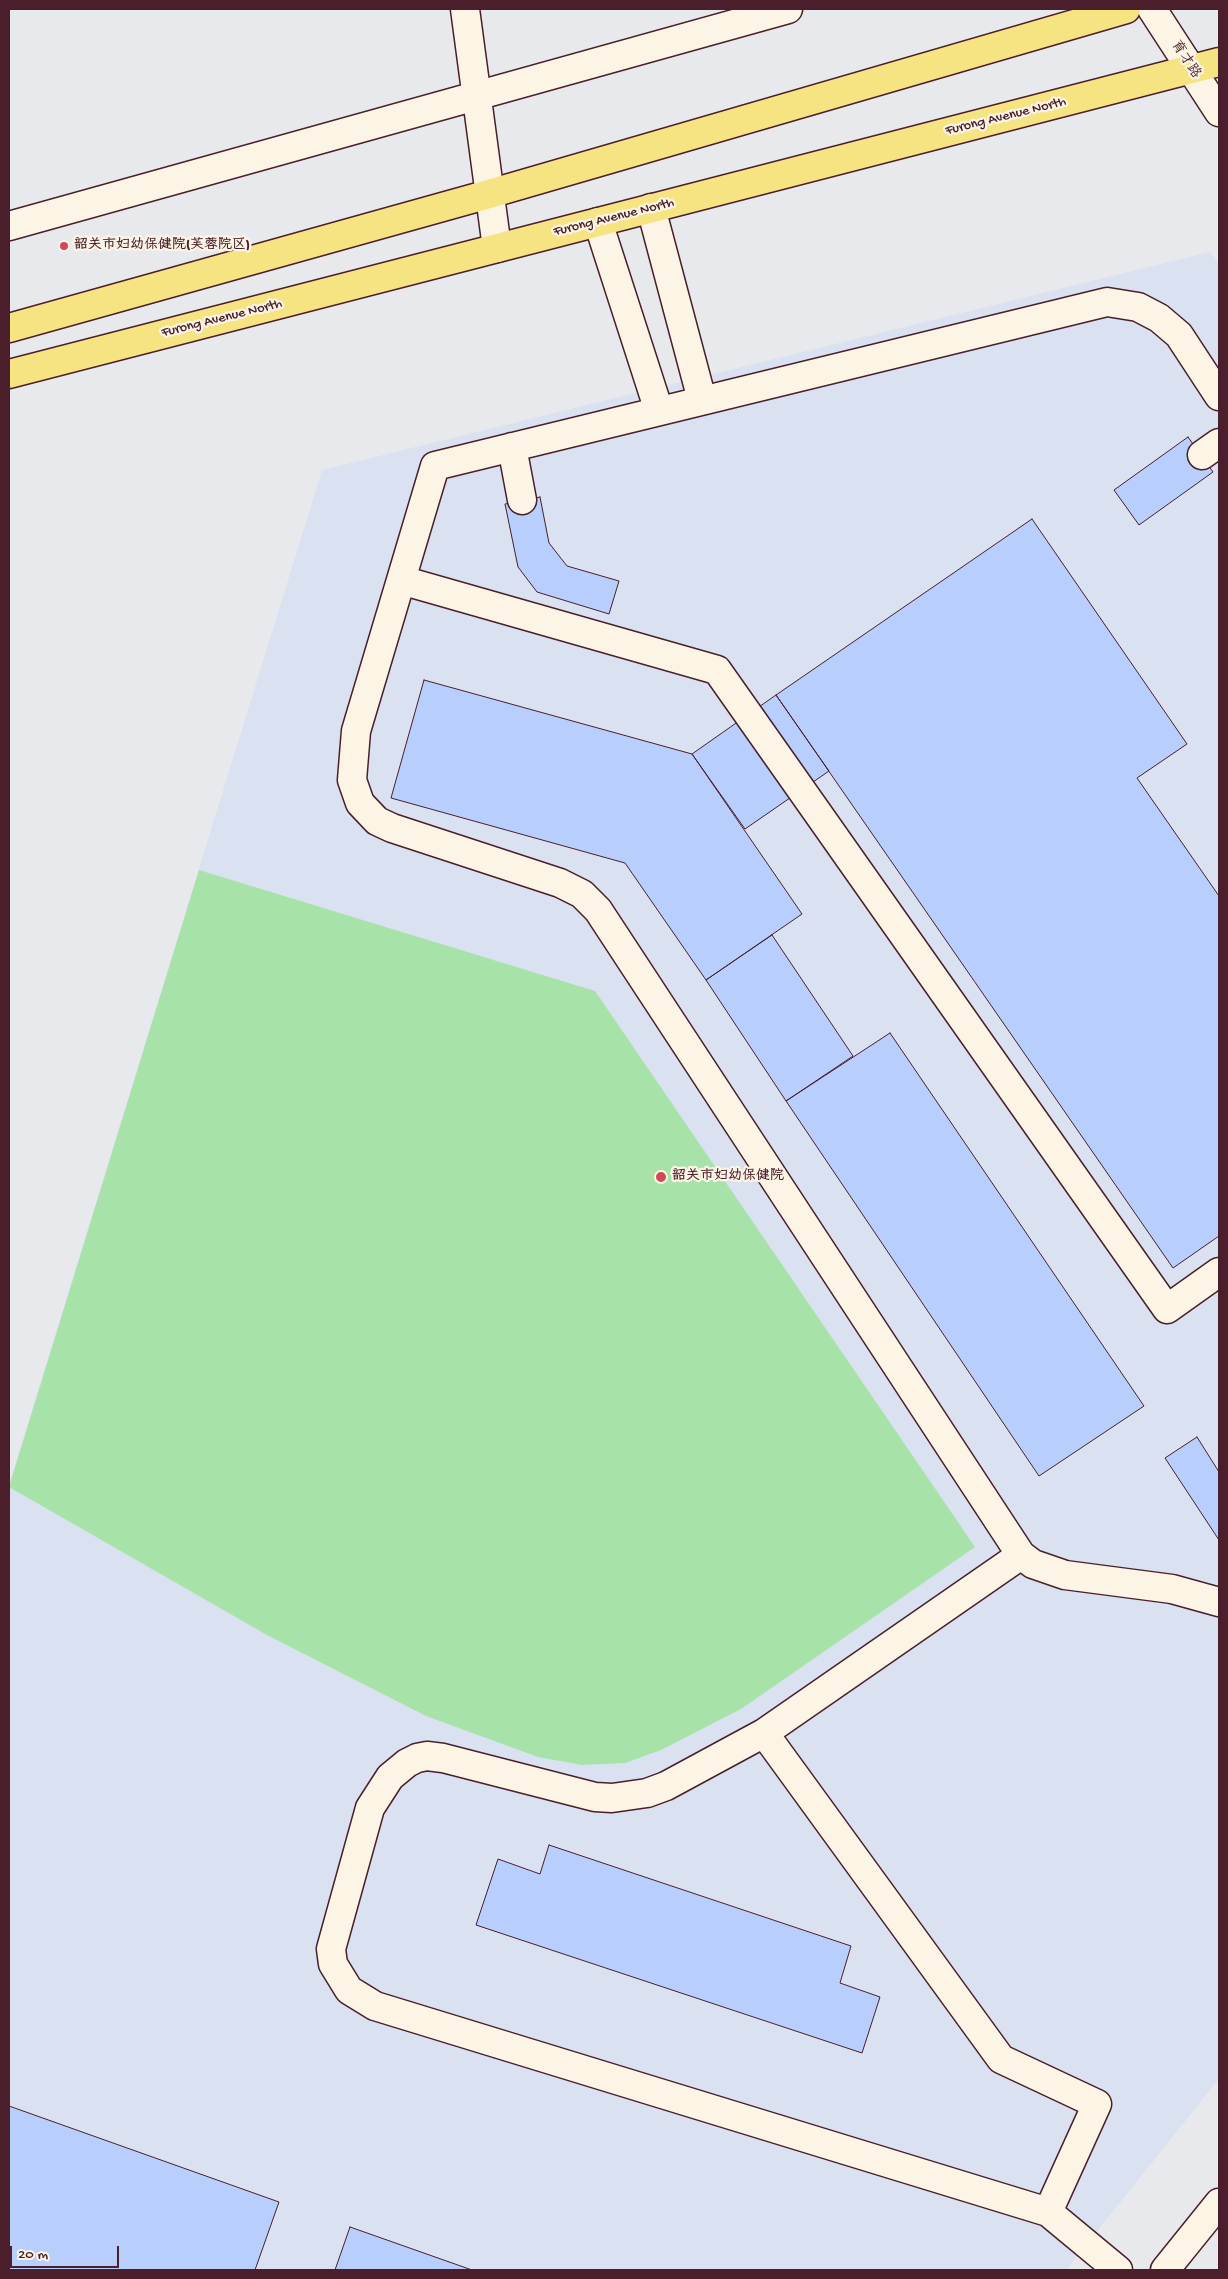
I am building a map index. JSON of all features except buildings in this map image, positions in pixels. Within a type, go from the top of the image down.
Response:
[{"type":"main road","points":[[9,328],[490,194],[1126,9]]},
{"type":"main road","name":"Furong Avenue North","points":[[9,374],[1219,62]]},
{"type":"street","points":[[465,9],[496,248]]},
{"type":"street","points":[[9,226],[788,9]]},
{"type":"street","name":"育才路","points":[[1152,9],[1219,112]]},
{"type":"street","points":[[651,208],[702,400]]},
{"type":"street","points":[[598,222],[658,410]]},
{"type":"street","points":[[1219,396],[1178,335],[1159,318],[1138,307],[1108,302],[658,410],[435,466],[356,731],[352,780],[360,803],[377,821],[392,828],[560,883],[582,894],[598,910],[1021,1555],[1033,1564],[1065,1575],[1172,1588],[1219,1602]]},
{"type":"street","points":[[512,446],[522,500]]},
{"type":"street","points":[[401,580],[717,670],[1167,1309],[1219,1272]]},
{"type":"street","points":[[1021,1555],[764,1734],[666,1786],[631,1796],[595,1797],[443,1758],[422,1757],[407,1763],[390,1776],[370,1808],[331,1949],[333,1964],[349,1990],[361,2000],[389,2011],[1048,2212],[1118,2270]]},
{"type":"street","points":[[764,1734],[1001,2059],[1097,2104],[1048,2212]]},
{"type":"street","points":[[1165,2270],[1219,2203]]},
{"type":"shaded area","name":"韶关市妇幼保健院","points":[[1210,252],[1219,265],[1219,2079],[1066,2270],[9,2270],[9,1484],[322,470]]},
{"type":"green space","points":[[199,870],[595,991],[975,1547],[741,1709],[661,1750],[625,1763],[582,1765],[538,1757],[426,1716],[267,1635],[9,1487]]},
{"type":"place","name":"韶关市妇幼保健院(芙蓉院区)","points":[[64,246]]},
{"type":"place","name":"韶关市妇幼保健院","points":[[661,1177]]}]
